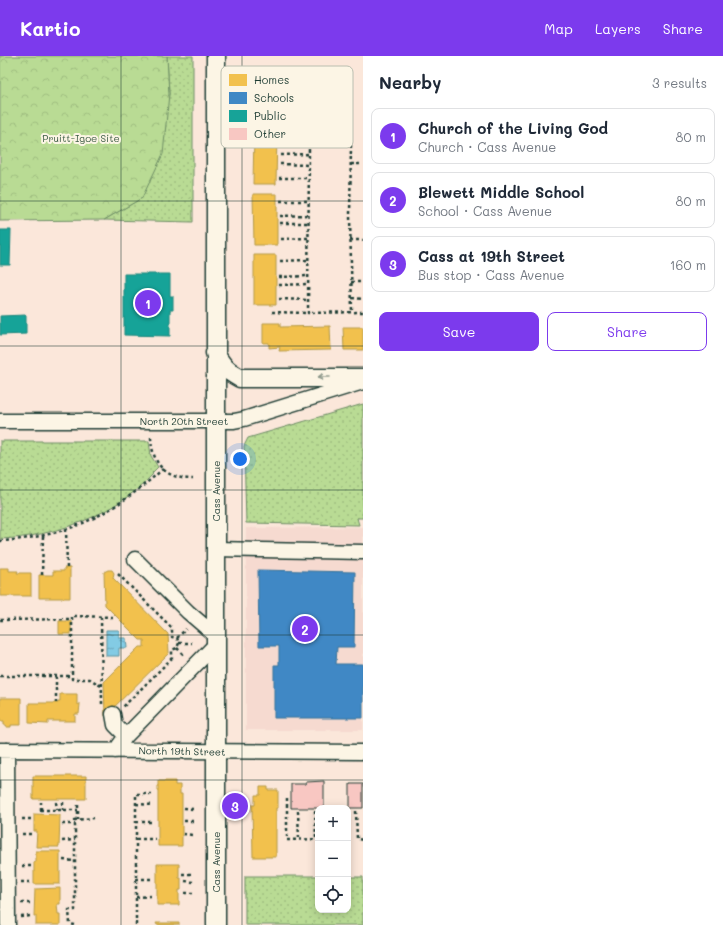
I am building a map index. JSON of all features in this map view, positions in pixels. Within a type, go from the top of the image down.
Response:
[{"type":"main road","name":"Cass Avenue","points":[[216,56],[216,925]]},
{"type":"main road","points":[[216,353],[222,366],[240,378],[363,378]]},
{"type":"street","name":"North 20th Street","points":[[0,421],[234,421],[363,382]]},
{"type":"street","points":[[216,549],[363,552]]},
{"type":"street","points":[[115,750],[126,736],[216,640],[135,560]]},
{"type":"street","points":[[111,711],[115,725],[126,736]]},
{"type":"street","points":[[4,750],[8,925]]},
{"type":"street","name":"North 19th Street","points":[[4,750],[363,752]]},
{"type":"path","points":[[308,148],[308,313]]},
{"type":"path","points":[[351,148],[350,240],[352,312]]},
{"type":"path","points":[[280,155],[308,154]]},
{"type":"path","points":[[280,164],[308,165]]},
{"type":"path","points":[[351,164],[363,164]]},
{"type":"path","points":[[279,178],[308,178]]},
{"type":"path","points":[[280,201],[308,201]]},
{"type":"path","points":[[280,216],[308,215]]},
{"type":"path","points":[[280,223],[308,223]]},
{"type":"path","points":[[280,239],[308,238]]},
{"type":"path","points":[[350,240],[363,240]]},
{"type":"path","points":[[280,262],[308,260]]},
{"type":"path","points":[[279,277],[308,276]]},
{"type":"path","points":[[351,282],[363,282]]},
{"type":"path","points":[[279,285],[308,284]]},
{"type":"path","points":[[352,298],[363,299]]},
{"type":"path","points":[[279,299],[308,300]]},
{"type":"path","points":[[272,312],[363,312]]},
{"type":"path","points":[[151,437],[152,448],[157,463],[174,476],[182,479],[193,479]]},
{"type":"path","points":[[0,541],[43,535],[66,529],[98,516],[120,504],[163,469]]},
{"type":"path","points":[[66,529],[67,568]]},
{"type":"path","points":[[42,575],[43,535]]},
{"type":"path","points":[[101,617],[101,686],[111,711],[172,658],[172,650],[177,648],[179,643],[177,638],[172,637],[172,628],[118,574]]},
{"type":"path","points":[[101,686],[90,679],[72,679],[72,616],[115,617]]},
{"type":"path","points":[[0,620],[72,620]]},
{"type":"path","points":[[177,638],[185,630],[192,630]]},
{"type":"path","points":[[179,643],[192,643]]},
{"type":"path","points":[[177,648],[185,656],[192,657]]},
{"type":"path","points":[[0,676],[72,676]]},
{"type":"path","points":[[56,676],[56,703]]},
{"type":"path","points":[[136,925],[136,794],[152,794]]},
{"type":"path","points":[[287,798],[287,840],[315,839]]},
{"type":"path","points":[[41,802],[40,810],[78,810]]},
{"type":"path","points":[[56,802],[57,810]]},
{"type":"path","points":[[63,802],[63,810]]},
{"type":"path","points":[[78,802],[78,820]]},
{"type":"path","points":[[136,804],[154,805]]},
{"type":"path","points":[[184,808],[193,808]]},
{"type":"path","points":[[298,811],[299,840]]},
{"type":"path","points":[[356,811],[357,839],[363,840]]},
{"type":"path","points":[[75,925],[70,924],[69,910],[75,910],[75,820],[94,818]]},
{"type":"path","points":[[22,819],[33,819]]},
{"type":"path","points":[[184,821],[193,821]]},
{"type":"path","points":[[136,822],[154,822]]},
{"type":"path","points":[[62,824],[75,824]]},
{"type":"path","points":[[22,834],[33,834]]},
{"type":"path","points":[[183,834],[193,835]]},
{"type":"path","points":[[136,839],[155,839]]},
{"type":"path","points":[[62,841],[75,840]]},
{"type":"path","points":[[63,860],[75,861]]},
{"type":"path","points":[[21,866],[33,866]]},
{"type":"path","points":[[182,874],[193,874]]},
{"type":"path","points":[[136,880],[154,879]]},
{"type":"path","points":[[21,882],[32,882]]},
{"type":"path","points":[[185,882],[193,882]]},
{"type":"path","points":[[184,893],[193,893]]},
{"type":"path","points":[[136,897],[153,896]]},
{"type":"path","points":[[21,903],[33,903]]},
{"type":"path","points":[[21,917],[31,916]]},
{"type":"shaded area","points":[[363,527],[363,730],[246,730],[246,528]]},
{"type":"green space","name":"Pruitt-Igoe Site","points":[[0,56],[167,56],[169,94],[163,154],[142,198],[104,220],[0,221]]},
{"type":"green space","points":[[167,56],[193,56],[193,222],[104,220],[142,198],[169,94]]},
{"type":"green space","points":[[363,404],[363,518],[357,518],[359,525],[246,523],[244,446],[248,438]]},
{"type":"green space","points":[[0,441],[149,441],[151,456],[158,467],[152,473],[153,474],[138,488],[103,512],[83,521],[41,534],[0,539]]},
{"type":"green space","points":[[245,876],[315,876],[315,913],[351,913],[351,877],[363,877],[363,925],[245,925]]},
{"type":"water","points":[[106,630],[119,630],[119,638],[126,638],[127,648],[119,648],[119,656],[106,656]]},
{"type":"building: Homes","points":[[254,148],[277,148],[276,184],[253,184]]},
{"type":"building: Homes","points":[[253,194],[277,194],[277,245],[254,245]]},
{"type":"building: Homes","points":[[254,255],[276,255],[276,305],[254,305]]},
{"type":"building: Homes","points":[[263,323],[280,323],[280,327],[330,326],[331,350],[279,351],[280,347],[269,348],[269,343],[263,343]]},
{"type":"building: Homes","points":[[343,327],[363,327],[363,350],[344,350]]},
{"type":"building: Homes","points":[[0,568],[9,568],[9,571],[18,571],[17,573],[31,573],[31,596],[0,596]]},
{"type":"building: Homes","points":[[64,568],[70,568],[70,598],[39,598],[39,575],[53,575],[53,571],[64,571]]},
{"type":"building: Homes","points":[[112,570],[114,573],[113,578],[168,634],[169,653],[105,716],[104,682],[139,647],[144,647],[144,640],[140,640],[105,605],[104,572]]},
{"type":"building: Homes","points":[[59,621],[71,621],[71,634],[59,634]]},
{"type":"building: Homes","points":[[60,694],[77,694],[77,704],[80,704],[79,714],[75,714],[75,721],[48,721],[48,724],[29,723],[29,703],[58,703],[58,701],[60,701]]},
{"type":"building: Homes","points":[[0,698],[21,698],[21,725],[11,725],[11,727],[6,727],[6,725],[4,725],[4,721],[0,721]]},
{"type":"building: Homes","points":[[33,776],[86,776],[86,799],[33,799]]},
{"type":"building: Homes","points":[[158,781],[175,781],[175,785],[180,785],[180,794],[182,794],[182,846],[158,846]]},
{"type":"building: Homes","points":[[260,787],[268,787],[268,790],[278,790],[278,808],[276,808],[276,857],[253,857],[252,805],[255,805],[255,795],[260,795]]},
{"type":"building: Homes","points":[[34,814],[60,815],[59,847],[36,847],[37,831],[34,831]]},
{"type":"building: Homes","points":[[36,851],[60,851],[60,884],[34,884],[34,862],[36,862]]},
{"type":"building: Homes","points":[[157,864],[179,864],[181,890],[179,890],[179,905],[157,905]]},
{"type":"building: Homes","points":[[60,888],[60,904],[57,904],[58,914],[60,914],[60,925],[36,925],[36,916],[34,916],[35,889]]},
{"type":"building: Homes","points":[[156,923],[179,923],[179,925],[157,925]]},
{"type":"building: Schools","points":[[258,570],[355,572],[354,647],[337,647],[336,664],[363,664],[363,718],[274,718],[274,665],[279,665],[279,646],[259,646]]},
{"type":"building: Public","points":[[0,230],[11,230],[10,265],[0,265]]},
{"type":"building: Public","points":[[124,274],[170,274],[170,296],[173,296],[173,310],[170,310],[170,336],[124,335]]},
{"type":"building: Public","points":[[26,315],[26,334],[0,335],[0,316]]},
{"type":"building: Other","points":[[324,781],[324,805],[315,805],[315,808],[291,808],[291,784],[306,784],[306,782]]},
{"type":"building: Other","points":[[350,784],[363,784],[363,808],[351,808]]},
{"type":"place","name":"Church of the Living God","points":[[148,303]]},
{"type":"place","name":"Blewett Middle School","points":[[305,629]]},
{"type":"place","name":"Cass at 19th Street","points":[[235,806]]}]
